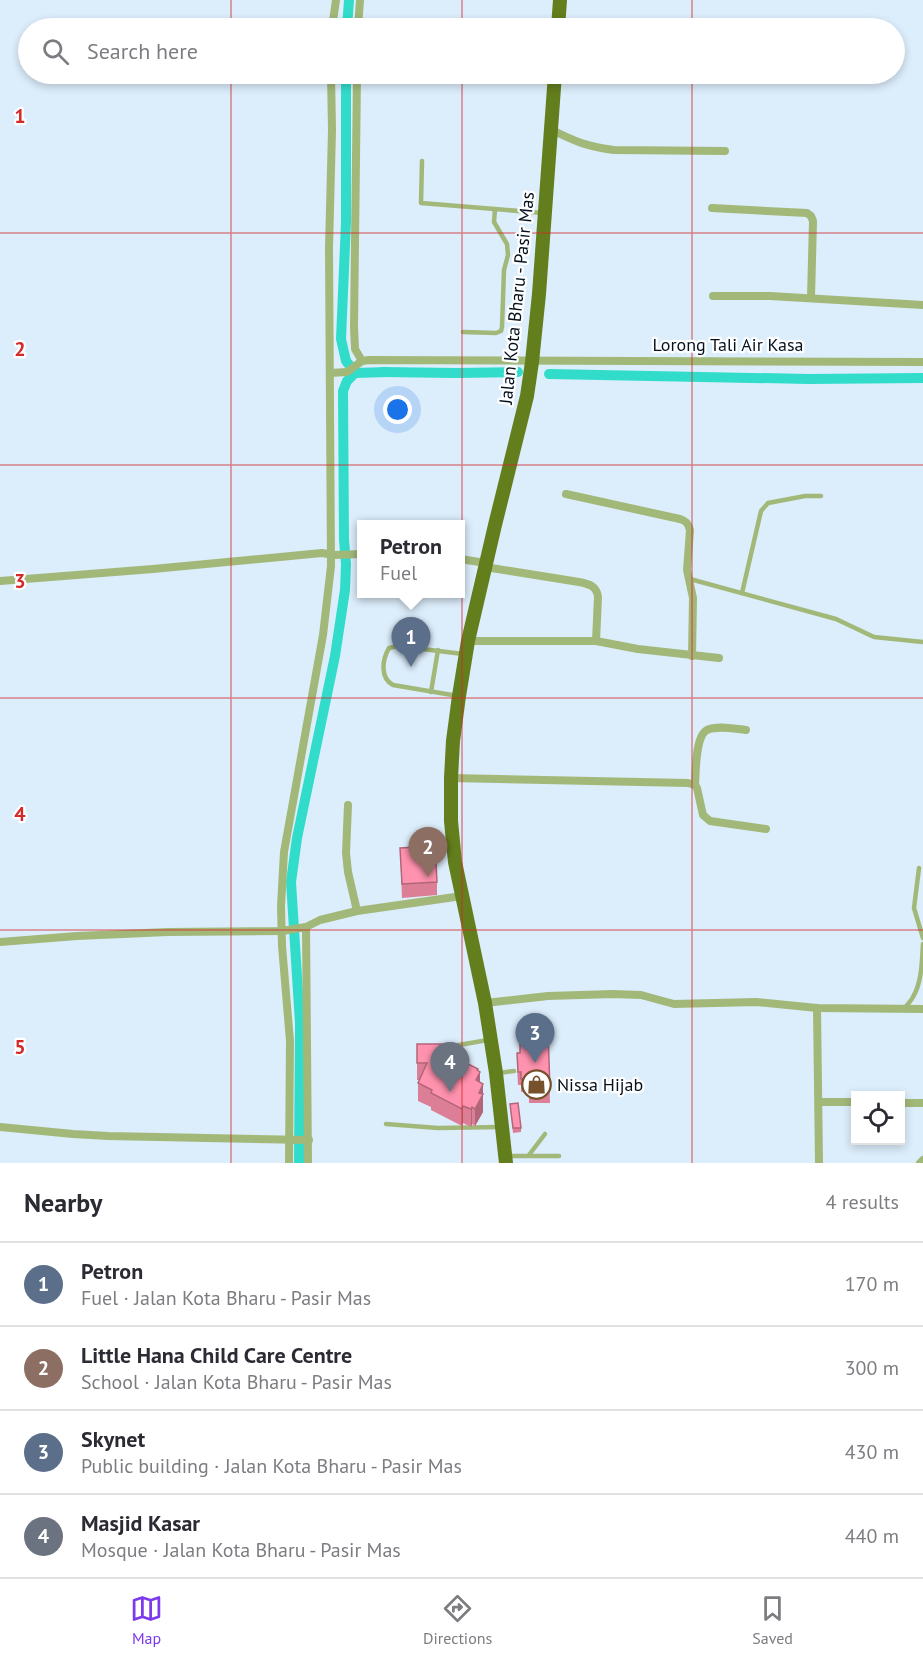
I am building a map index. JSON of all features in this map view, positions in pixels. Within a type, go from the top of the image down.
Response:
[{"type":"highway","points":[[559,18],[560,0]]},
{"type":"highway","name":"Jalan Kota Bharu - Pasir Mas","points":[[506,1160],[485,1003],[455,862],[451,821],[451,778],[453,741],[467,648],[527,396],[532,362],[554,84]]},
{"type":"street","points":[[333,18],[336,0]]},
{"type":"street","points":[[359,18],[360,0]]},
{"type":"street","points":[[289,1163],[290,1041],[284,852],[323,635],[334,555],[333,373],[329,248],[331,84]]},
{"type":"street","points":[[333,373],[347,372],[362,361],[355,348],[354,327],[357,84]]},
{"type":"street","points":[[552,130],[580,144],[597,148],[725,151]]},
{"type":"street","points":[[712,208],[807,213],[812,216],[811,298]]},
{"type":"street","points":[[713,296],[811,298],[923,305]]},
{"type":"street","name":"Lorong Tali Air Kasa","points":[[362,361],[923,362]]},
{"type":"street","points":[[566,494],[685,521],[690,530],[687,560],[694,610],[692,656]]},
{"type":"street","points":[[0,581],[322,553],[357,554]]},
{"type":"street","points":[[465,560],[579,582],[594,587],[598,597],[596,641]]},
{"type":"street","points":[[467,648],[596,641],[621,647],[719,658]]},
{"type":"street","points":[[746,730],[714,728],[706,730],[698,745],[695,785],[699,793],[703,816],[710,821],[766,829]]},
{"type":"street","points":[[451,778],[695,785]]},
{"type":"street","points":[[348,805],[346,853],[357,911]]},
{"type":"street","points":[[0,942],[123,934],[285,930],[304,928],[320,920],[357,911],[462,896]]},
{"type":"street","points":[[304,928],[308,1163]]},
{"type":"street","points":[[485,1003],[548,996],[613,994],[641,995],[674,1004],[756,1002],[817,1008],[923,1009]]},
{"type":"street","points":[[817,1008],[819,1163]]},
{"type":"street","points":[[819,1102],[851,1102]]},
{"type":"street","points":[[905,1103],[923,1103]]},
{"type":"street","points":[[0,1127],[85,1135],[307,1140]]},
{"type":"lane","points":[[422,161],[421,203],[545,213]]},
{"type":"lane","points":[[463,332],[496,333],[501,331],[504,270],[508,255],[507,244],[494,222],[495,209]]},
{"type":"lane","points":[[742,593],[761,511],[768,503],[805,496],[821,496]]},
{"type":"lane","points":[[689,579],[836,619],[874,637],[923,642]]},
{"type":"lane","points":[[459,696],[393,686],[386,682],[383,674],[386,654],[389,648],[398,646],[438,650],[467,648]]},
{"type":"lane","points":[[431,692],[438,650]]},
{"type":"lane","points":[[919,868],[914,908],[923,938]]},
{"type":"lane","points":[[904,1008],[913,997],[917,987],[923,944]]},
{"type":"lane","points":[[453,1046],[491,1040]]},
{"type":"lane","points":[[496,1073],[514,1071]]},
{"type":"lane","points":[[386,1124],[463,1128],[502,1127]]},
{"type":"lane","points":[[529,1155],[545,1134]]},
{"type":"lane","points":[[506,1160],[529,1155],[559,1156]]},
{"type":"building","points":[[435,846],[437,882],[402,884],[400,848]]},
{"type":"building","points":[[548,1030],[550,1090],[529,1090],[529,1078],[521,1079],[521,1072],[518,1072],[517,1053],[520,1053],[520,1031]]},
{"type":"building","points":[[417,1044],[445,1044],[445,1052],[463,1059],[462,1061],[478,1069],[480,1072],[476,1080],[483,1084],[479,1093],[483,1094],[475,1109],[463,1106],[462,1109],[431,1093],[432,1090],[418,1083],[427,1063],[417,1063]]},
{"type":"building","points":[[518,1103],[521,1128],[513,1128],[510,1104]]},
{"type":"waterway","points":[[348,18],[349,0]]},
{"type":"waterway","points":[[346,84],[346,222],[341,339],[346,361],[351,367]]},
{"type":"waterway","points":[[382,372],[518,372]]},
{"type":"waterway","points":[[299,1163],[300,1023],[291,882],[297,838],[335,656],[345,590],[343,391],[347,381],[355,373],[388,372]]},
{"type":"waterway","points":[[549,374],[809,379],[923,378]]},
{"type":"place","name":"Petron","points":[[411,667]]},
{"type":"place","name":"Little Hana Child Care Centre","points":[[428,877]]},
{"type":"place","name":"Skynet","points":[[535,1063]]},
{"type":"place","name":"Nissa Hijab","points":[[536,1085]]},
{"type":"place","name":"Masjid Kasar","points":[[450,1092]]}]
